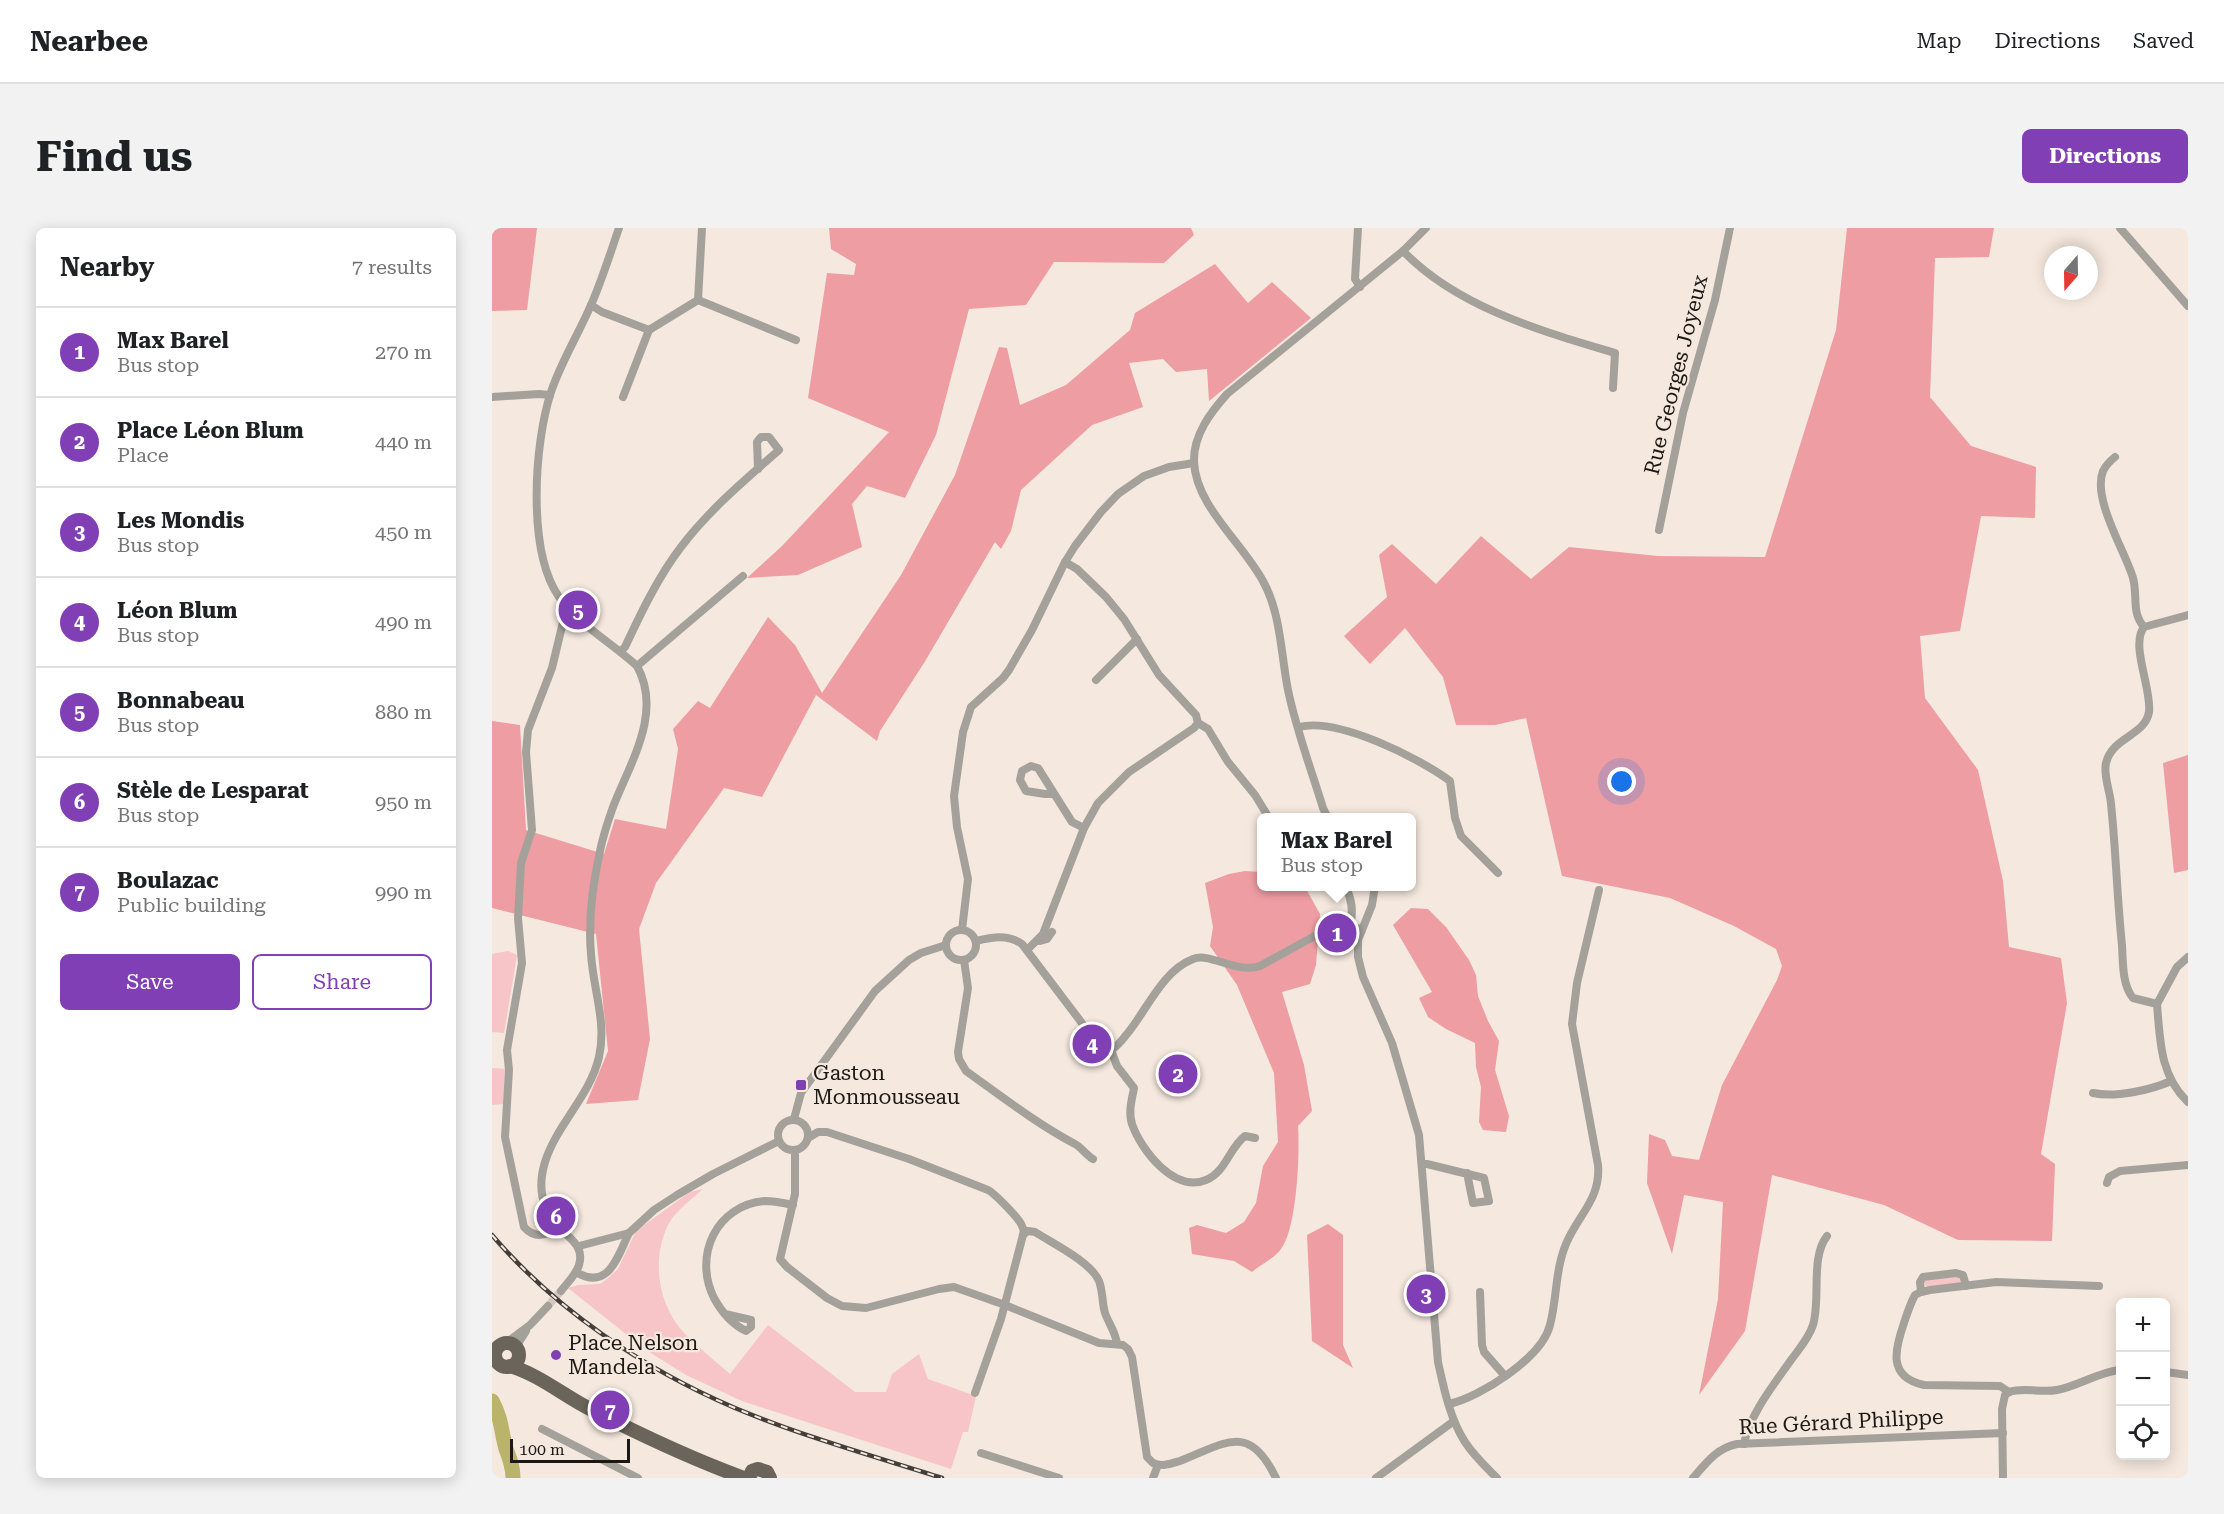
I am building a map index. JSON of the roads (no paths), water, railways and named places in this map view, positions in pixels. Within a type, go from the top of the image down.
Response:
[{"type":"main road","points":[[541,1379],[528,1367],[513,1345],[497,1347],[502,1366],[510,1366],[541,1379],[591,1409],[723,1469],[749,1476],[758,1468],[771,1476]]},
{"type":"main road","points":[[510,1366],[518,1358],[518,1351]]},
{"type":"street","points":[[561,1291],[576,1272],[581,1257],[579,1246],[559,1227],[544,1204],[541,1179],[552,1146],[583,1095],[599,1056],[601,1024],[591,955],[590,923],[600,851],[612,808],[632,766],[643,731],[647,698],[643,676],[637,666],[570,611],[553,588],[538,544],[538,464],[550,395],[591,305],[619,228]]},
{"type":"street","points":[[698,300],[702,228]]},
{"type":"street","points":[[1358,228],[1355,279],[1360,287]]},
{"type":"street","points":[[1326,813],[1288,692],[1270,596],[1257,569],[1206,500],[1200,487],[1194,463],[1198,437],[1205,422],[1227,393],[1360,287],[1403,251],[1426,228]]},
{"type":"street","name":"Rue Georges Joyeux","points":[[1659,530],[1683,413],[1715,300],[1730,228]]},
{"type":"street","points":[[2120,228],[2188,306]]},
{"type":"street","points":[[1403,251],[1432,277],[1489,309],[1558,335],[1616,353],[1613,388]]},
{"type":"street","points":[[623,397],[649,330],[698,300]]},
{"type":"street","points":[[698,300],[796,340]]},
{"type":"street","points":[[591,305],[602,312],[649,330]]},
{"type":"street","points":[[492,397],[550,395]]},
{"type":"street","points":[[2115,457],[2108,463],[2102,474],[2103,495],[2109,520],[2133,579],[2136,616],[2144,627]]},
{"type":"street","points":[[962,930],[968,879],[957,827],[954,796],[965,722],[972,707],[1003,678],[1013,664],[1074,546],[1101,512],[1130,484],[1144,476],[1169,467],[1194,463]]},
{"type":"street","points":[[621,651],[681,547],[716,507],[758,469]]},
{"type":"street","points":[[1065,562],[1077,569],[1106,597],[1137,639],[1159,675],[1196,715],[1198,723],[1208,729],[1228,762],[1255,795],[1266,813]]},
{"type":"street","points":[[637,666],[743,576]]},
{"type":"street","points":[[559,1227],[541,1236],[531,1234],[524,1227],[505,1137],[509,1070],[507,1050],[522,963],[518,918],[521,863],[532,830],[526,752],[528,730],[552,668],[564,618],[570,611]]},
{"type":"street","points":[[2157,1004],[2133,998],[2126,988],[2111,803],[2105,769],[2108,757],[2115,746],[2141,726],[2148,716],[2149,700],[2139,643],[2141,632],[2144,627],[2188,615]]},
{"type":"street","points":[[1096,680],[1137,639]]},
{"type":"street","points":[[1027,950],[1043,934],[1084,828],[1098,803],[1119,782],[1198,723]]},
{"type":"street","points":[[1299,727],[1334,728],[1403,752],[1437,771],[1450,781],[1455,818],[1461,836],[1498,873]]},
{"type":"street","points":[[1053,794],[1072,822],[1084,828]]},
{"type":"street","points":[[1449,1404],[1466,1400],[1488,1389],[1544,1341],[1551,1323],[1562,1254],[1569,1236],[1585,1212],[1599,1182],[1598,1165],[1572,1024],[1577,983],[1599,890]]},
{"type":"street","points":[[1347,891],[1353,914],[1350,925]]},
{"type":"street","points":[[1374,891],[1357,950],[1359,966],[1392,1043],[1419,1136],[1438,1362],[1454,1421],[1466,1444],[1497,1478]]},
{"type":"street","points":[[1111,1050],[1137,1023],[1167,979],[1188,961],[1202,957],[1240,968],[1255,968],[1333,926],[1350,925],[1362,930]]},
{"type":"street","points":[[962,930],[972,934],[976,941],[974,953],[964,960],[950,955],[946,945],[950,935],[962,930]]},
{"type":"street","points":[[1037,942],[1047,939],[1052,932]]},
{"type":"street","points":[[976,941],[994,938],[1016,940],[1027,950],[1094,1039],[1101,1046],[1111,1050],[1117,1066],[1134,1088],[1130,1113],[1132,1124],[1141,1141],[1159,1165],[1175,1178],[1188,1183],[1207,1180],[1225,1163],[1241,1139],[1245,1136],[1255,1138]]},
{"type":"street","points":[[794,1119],[798,1099],[806,1085],[875,991],[909,960],[921,953],[946,945]]},
{"type":"street","points":[[2188,957],[2177,967],[2157,1004],[2165,1067],[2171,1081],[2188,1102]]},
{"type":"street","points":[[964,960],[968,988],[958,1052],[966,1071],[1058,1136],[1077,1144],[1093,1159]]},
{"type":"street","points":[[2093,1093],[2113,1095],[2158,1086],[2171,1081]]},
{"type":"street","points":[[808,1137],[807,1127],[799,1120],[785,1121],[779,1128],[779,1141],[786,1148],[795,1150],[803,1146],[808,1137],[818,1132],[827,1132],[909,1159],[994,1193],[1020,1221],[1024,1229],[1023,1235],[1005,1305],[975,1393]]},
{"type":"street","points":[[576,1272],[592,1278],[608,1272],[629,1233],[654,1210],[723,1169],[779,1141]]},
{"type":"street","points":[[795,1150],[793,1205],[780,1259],[787,1267],[836,1303],[851,1308],[866,1308],[939,1288],[954,1287],[1099,1343],[1117,1344],[1128,1348],[1132,1357],[1146,1450],[1150,1461],[1158,1466],[1173,1463],[1226,1443],[1241,1442],[1254,1446],[1264,1455],[1276,1478]]},
{"type":"street","points":[[1422,1164],[1467,1173]]},
{"type":"street","points":[[2107,1183],[2109,1177],[2120,1171],[2188,1165]]},
{"type":"street","points":[[725,1314],[720,1309],[706,1280],[705,1263],[712,1235],[727,1218],[745,1207],[766,1201],[793,1205]]},
{"type":"street","points":[[1023,1235],[1028,1231],[1035,1232],[1085,1264],[1096,1275],[1104,1308],[1117,1344]]},
{"type":"street","points":[[579,1246],[629,1233]]},
{"type":"street","points":[[1744,1444],[1751,1424],[1768,1395],[1813,1327],[1817,1307],[1819,1250],[1827,1236]]},
{"type":"street","points":[[1921,1292],[1920,1282],[1923,1277],[1956,1273],[1963,1275],[1966,1286]]},
{"type":"street","points":[[2099,1286],[1996,1282],[1921,1292],[1912,1300],[1895,1348],[1897,1364],[1902,1373],[1916,1383],[2000,1386],[2008,1392],[2054,1391],[2078,1385],[2108,1371],[2116,1370]]},
{"type":"street","points":[[1480,1292],[1482,1345],[1504,1376]]},
{"type":"street","points":[[518,1351],[519,1342],[530,1325],[548,1306]]},
{"type":"street","points":[[497,1347],[530,1325]]},
{"type":"street","points":[[2170,1373],[2188,1375]]},
{"type":"street","points":[[2003,1478],[2004,1399],[2008,1392]]},
{"type":"street","points":[[1376,1478],[1454,1421]]},
{"type":"street","points":[[542,1429],[638,1478]]},
{"type":"street","name":"Rue Gérard Philippe","points":[[1693,1478],[1721,1449],[1727,1446],[2003,1433]]},
{"type":"street","points":[[981,1453],[1059,1478]]},
{"type":"street","points":[[1154,1478],[1158,1466]]},
{"type":"waterway","points":[[492,1401],[500,1419],[513,1478]]},
{"type":"tunnel","points":[[548,1306],[561,1291]]},
{"type":"railway","points":[[492,1235],[544,1288],[573,1312],[603,1335],[668,1375],[735,1408],[786,1428],[942,1478]]},
{"type":"place","name":"Bonnabeau","points":[[578,610]]},
{"type":"place","name":"Max Barel","points":[[1337,933]]},
{"type":"place","name":"Léon Blum","points":[[1092,1044]]},
{"type":"place","name":"Place Léon Blum","points":[[1178,1074]]},
{"type":"place","name":"Gaston Monmousseau","points":[[801,1085]]},
{"type":"place","name":"Stèle de Lesparat","points":[[556,1216]]},
{"type":"place","name":"Les Mondis","points":[[1426,1294]]},
{"type":"place","name":"Place Nelson Mandela","points":[[556,1355]]},
{"type":"place","name":"Boulazac","points":[[610,1410]]}]
